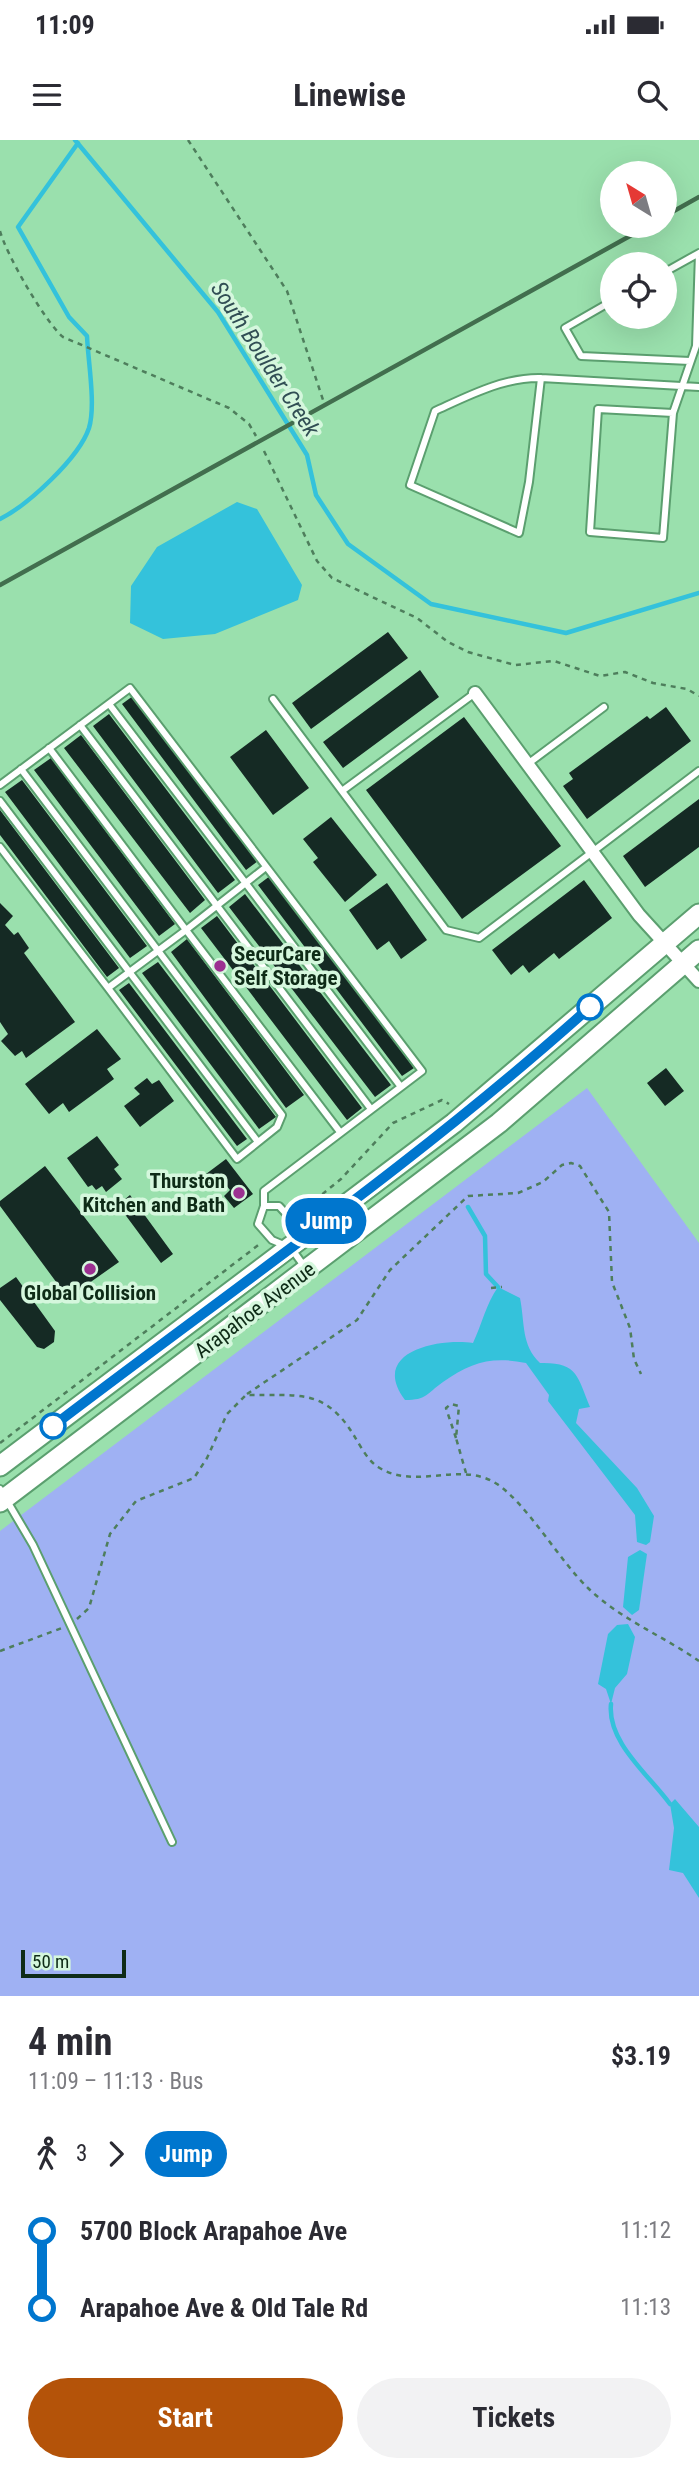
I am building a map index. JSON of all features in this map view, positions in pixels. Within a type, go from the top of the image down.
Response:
[{"type":"main road","name":"Arapahoe Avenue","points":[[0,1466],[481,1102],[699,914]]},
{"type":"main road","name":"Arapahoe Avenue","points":[[2,1496],[308,1270],[499,1123],[699,950]]},
{"type":"street","points":[[475,693],[639,915],[699,981]]},
{"type":"lane","points":[[673,413],[598,409],[590,532],[663,538],[673,413],[696,346],[699,253],[677,265]]},
{"type":"lane","points":[[600,308],[565,328],[581,356],[690,361]]},
{"type":"lane","points":[[541,378],[529,482],[519,533],[410,485],[435,411],[505,382],[523,377],[541,378],[699,387]]},
{"type":"lane","points":[[0,785],[130,688],[422,1071],[264,1191],[264,1206],[258,1224],[267,1235],[291,1248],[308,1270]]},
{"type":"lane","points":[[342,791],[475,693]]},
{"type":"lane","points":[[273,699],[446,930],[467,937],[479,938],[699,771]]},
{"type":"lane","points":[[109,704],[401,1087]]},
{"type":"lane","points":[[529,763],[604,707]]},
{"type":"lane","points":[[80,725],[371,1109]]},
{"type":"lane","points":[[49,748],[340,1132]]},
{"type":"lane","points":[[0,847],[237,1159],[277,1126],[282,1115],[21,769]]},
{"type":"lane","points":[[0,801],[258,1142]]},
{"type":"lane","points":[[108,988],[267,867]]},
{"type":"lane","points":[[264,1206],[279,1206],[291,1219],[291,1248]]},
{"type":"lane","points":[[2,1496],[70,1625],[172,1842]]},
{"type":"path","points":[[188,140],[287,291],[325,406]]},
{"type":"path","points":[[0,231],[14,264],[52,326],[63,337],[229,408],[249,424],[256,436]]},
{"type":"path","points":[[264,451],[317,561],[332,578],[417,618],[447,642],[468,652],[515,665],[554,661],[600,676],[625,672],[653,683],[687,689],[699,696]]},
{"type":"path","points":[[291,1219],[341,1179],[393,1123],[445,1102]]},
{"type":"path","points":[[0,1651],[70,1625],[89,1608],[110,1534],[136,1501],[194,1478],[207,1458],[227,1415],[246,1395],[357,1320],[390,1270],[468,1196],[518,1193],[543,1182],[562,1165],[571,1163],[580,1167],[609,1212],[612,1222],[612,1282],[630,1328],[634,1359],[641,1374]]},
{"type":"path","points":[[0,1443],[259,1245],[267,1235]]},
{"type":"path","points":[[491,1288],[502,1287]]},
{"type":"path","points":[[246,1395],[304,1396],[328,1405],[338,1412],[363,1452],[378,1467],[396,1474],[426,1477],[466,1473],[496,1483],[510,1494],[565,1565],[618,1613],[699,1661]]},
{"type":"path","points":[[456,1438],[459,1406],[451,1404],[446,1408],[466,1473]]},
{"type":"shaded area","points":[[237,502],[257,509],[302,585],[298,600],[215,634],[163,639],[130,623],[131,586],[157,547]]},
{"type":"shaded area","points":[[587,1088],[699,1243],[699,1996],[0,1996],[0,1531]]},
{"type":"shaded area","points":[[498,1287],[520,1298],[527,1341],[540,1363],[562,1365],[569,1368],[578,1379],[590,1407],[579,1409],[576,1423],[637,1488],[654,1516],[650,1542],[646,1545],[637,1542],[635,1515],[548,1401],[549,1395],[526,1363],[503,1360],[482,1362],[453,1375],[426,1396],[405,1400],[396,1384],[396,1370],[401,1360],[427,1346],[473,1343]]},
{"type":"shaded area","points":[[640,1550],[647,1554],[639,1610],[632,1615],[623,1607],[628,1557]]},
{"type":"shaded area","points":[[628,1624],[635,1637],[627,1674],[615,1688],[611,1704],[606,1689],[598,1684],[608,1634],[617,1625]]},
{"type":"shaded area","points":[[675,1799],[699,1827],[699,1898],[683,1873],[669,1870],[674,1828],[670,1804]]},
{"type":"building","points":[[388,632],[408,658],[311,729],[292,703]]},
{"type":"building","points":[[420,670],[439,697],[343,768],[323,742]]},
{"type":"building","points":[[133,696],[258,861],[246,870],[122,704]]},
{"type":"building","points":[[666,707],[691,741],[587,819],[563,786],[573,779],[569,773],[647,716],[650,719]]},
{"type":"building","points":[[109,714],[235,880],[218,893],[93,726]]},
{"type":"building","points":[[464,717],[561,846],[462,919],[366,790]]},
{"type":"building","points":[[266,730],[309,788],[273,815],[230,757]]},
{"type":"building","points":[[81,735],[205,900],[190,913],[64,748]]},
{"type":"building","points":[[51,758],[175,924],[159,936],[34,770]]},
{"type":"building","points":[[22,780],[147,946],[130,958],[5,792]]},
{"type":"building","points":[[699,799],[699,847],[645,887],[623,856]]},
{"type":"building","points":[[0,810],[119,968],[107,977],[0,835]]},
{"type":"building","points":[[331,817],[377,875],[345,902],[313,862],[318,858],[303,839]]},
{"type":"building","points":[[270,876],[414,1068],[402,1076],[258,885]]},
{"type":"building","points":[[584,880],[612,918],[559,959],[554,953],[529,973],[523,965],[511,975],[492,950]]},
{"type":"building","points":[[387,883],[427,940],[401,959],[389,941],[377,950],[349,910]]},
{"type":"building","points":[[245,894],[391,1085],[375,1097],[229,907]]},
{"type":"building","points":[[0,903],[13,916],[5,925],[14,935],[18,932],[29,948],[24,953],[75,1022],[26,1058],[22,1051],[15,1056],[1,1041],[8,1034],[0,1022]]},
{"type":"building","points":[[217,916],[362,1108],[347,1120],[201,928]]},
{"type":"building","points":[[187,939],[304,1095],[286,1108],[171,952]]},
{"type":"building","points":[[158,962],[276,1117],[259,1129],[142,973]]},
{"type":"building","points":[[129,983],[247,1139],[237,1146],[119,990]]},
{"type":"building","points":[[97,1029],[121,1059],[107,1069],[114,1079],[69,1112],[63,1103],[49,1114],[25,1084]]},
{"type":"building","points":[[666,1068],[684,1091],[665,1106],[647,1083]]},
{"type":"building","points":[[147,1078],[152,1084],[159,1080],[174,1101],[140,1127],[124,1106],[140,1094],[134,1088]]},
{"type":"building","points":[[97,1136],[119,1165],[114,1169],[122,1179],[106,1192],[102,1186],[96,1190],[92,1185],[88,1187],[67,1158]]},
{"type":"building","points":[[226,1159],[253,1194],[234,1208],[224,1196],[230,1190],[221,1179],[210,1188],[202,1177]]},
{"type":"building","points":[[45,1166],[119,1262],[68,1298],[0,1206],[0,1201]]},
{"type":"building","points":[[130,1195],[173,1254],[161,1263],[118,1205]]},
{"type":"building","points":[[16,1277],[55,1331],[54,1342],[44,1349],[37,1347],[0,1300],[0,1288]]},
{"type":"waterway","name":"South Boulder Creek","points":[[75,140],[218,312],[307,455],[316,495],[348,544],[431,604],[566,633],[699,593]]},
{"type":"waterway","points":[[0,519],[51,480],[75,453],[89,428],[92,395],[87,336],[69,317],[18,227],[78,143]]},
{"type":"waterway","points":[[468,1207],[485,1236],[486,1274],[498,1287]]},
{"type":"waterway","points":[[611,1704],[612,1718],[622,1745],[670,1804]]},
{"type":"railway","points":[[677,209],[699,197]]},
{"type":"railway","points":[[0,585],[626,238]]},
{"type":"bus line","name":"Jump","points":[[53,1426],[481,1102],[590,1007]]},
{"type":"place","name":"SecurCare Self Storage","points":[[220,966]]},
{"type":"place","name":"Thurston Kitchen and Bath","points":[[239,1193]]},
{"type":"place","name":"Global Collision","points":[[90,1269]]}]
